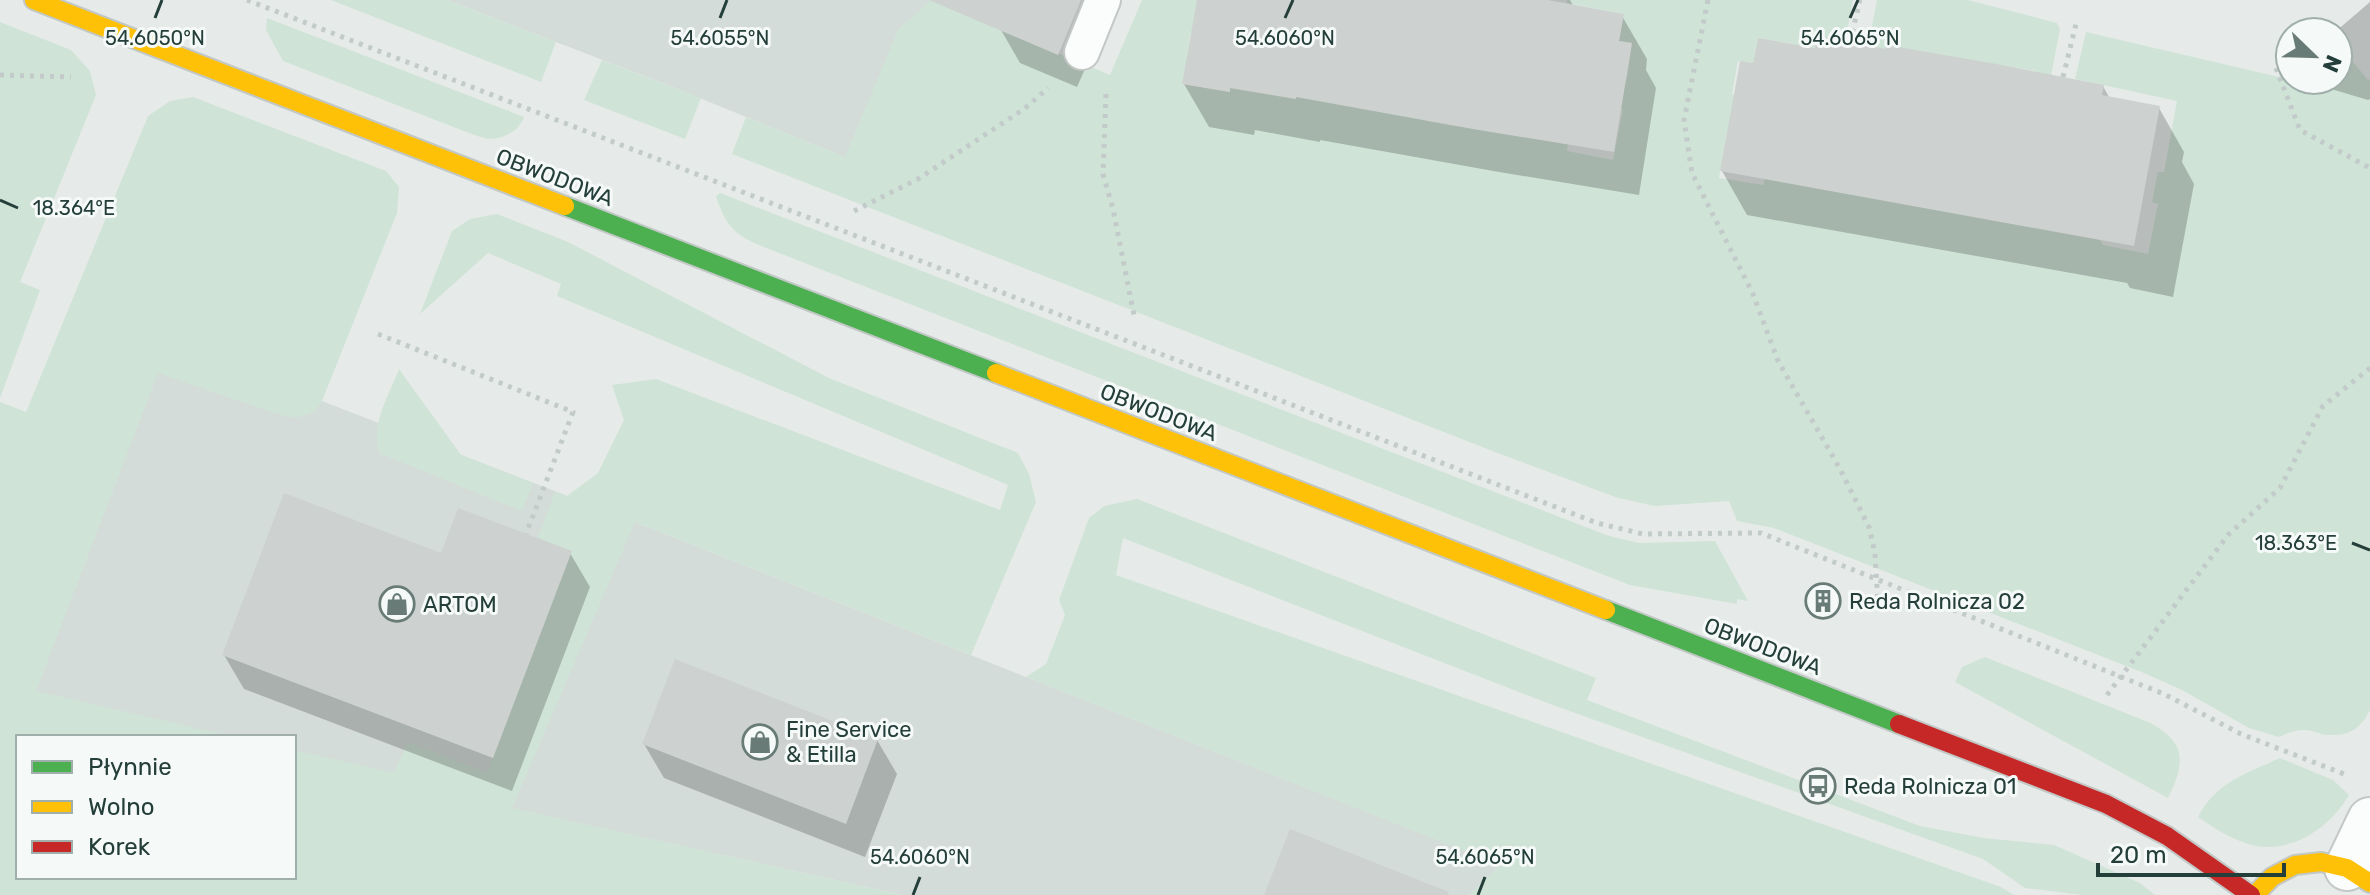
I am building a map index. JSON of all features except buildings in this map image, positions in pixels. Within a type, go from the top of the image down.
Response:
[{"type":"main road","name":"OBWODOWA","points":[[34,0],[2106,804],[2167,836],[2253,895]]},
{"type":"main road","points":[[2253,895],[2272,877],[2295,865],[2321,862],[2358,876]]},
{"type":"street","points":[[2358,876],[2370,820]]},
{"type":"lane","points":[[1082,52],[1103,0]]},
{"type":"path","points":[[247,0],[1597,523],[1643,534],[1761,533],[2121,676],[2164,694],[2241,734],[2346,775]]},
{"type":"path","points":[[1708,0],[1684,120],[1692,173],[1753,294],[1778,361],[1840,469],[1869,527],[1875,553],[1878,605]]},
{"type":"path","points":[[1850,42],[1860,0]]},
{"type":"path","points":[[2063,77],[2077,20]]},
{"type":"path","points":[[854,211],[918,179],[1024,109],[1082,52]]},
{"type":"path","points":[[0,75],[74,77]]},
{"type":"path","points":[[1106,81],[1103,174],[1135,320]]},
{"type":"path","points":[[2287,96],[2300,130],[2370,168]]},
{"type":"path","points":[[378,334],[573,412],[526,534]]},
{"type":"path","points":[[2107,695],[2228,535],[2280,488],[2323,406],[2370,368]]},
{"type":"shaded area","points":[[447,0],[972,0],[899,179]]},
{"type":"shaded area","points":[[133,328],[635,522],[1501,865],[1469,895],[903,895],[296,760],[296,735],[181,735],[0,685]]},
{"type":"green space","points":[[331,0],[447,0],[556,42],[541,82]]},
{"type":"green space","points":[[931,0],[1110,75],[1142,0],[1196,0],[1204,2],[1190,36],[1183,84],[1296,98],[1298,80],[1431,88],[1426,121],[1568,144],[1567,151],[1613,160],[1623,109],[1617,107],[1627,78],[1632,43],[1619,41],[1623,14],[1567,3],[1567,0],[1853,0],[1845,41],[1817,35],[1815,48],[1758,38],[1753,63],[1738,61],[1732,94],[1740,97],[1727,132],[1719,178],[1763,185],[1765,179],[2100,240],[2103,245],[2148,254],[2158,204],[2152,202],[2158,172],[2164,172],[2177,101],[2075,79],[2086,32],[2274,76],[2274,96],[2354,96],[2354,63],[2370,79],[2370,710],[2359,726],[2343,734],[2326,735],[2301,730],[2279,737],[2249,728],[2182,690],[2144,673],[1774,528],[1737,521],[1729,501],[1655,506],[1618,498],[732,154],[746,117],[845,157],[898,30]]},
{"type":"green space","points":[[1877,0],[1968,0],[2057,23],[2060,29],[2049,86],[2035,71],[2002,65],[1866,57]]},
{"type":"green space","points":[[267,18],[524,117],[515,130],[501,137],[490,139],[469,133],[283,61],[266,30]]},
{"type":"green space","points":[[0,22],[71,50],[90,71],[96,95],[20,282],[40,290],[0,398]]},
{"type":"green space","points":[[602,60],[701,98],[685,139],[584,100]]},
{"type":"green space","points":[[193,97],[386,171],[399,187],[397,213],[315,412],[296,418],[274,413],[158,373],[36,691],[226,735],[16,735],[16,879],[296,879],[296,750],[394,773],[408,742],[487,773],[571,552],[538,538],[555,492],[567,496],[598,473],[624,420],[612,385],[656,379],[1000,510],[1008,485],[557,296],[561,284],[488,253],[420,314],[452,231],[470,219],[497,214],[568,242],[829,378],[1018,453],[1029,474],[1036,502],[971,655],[635,522],[512,808],[903,895],[0,895],[0,402],[26,412],[148,116],[170,101]]},
{"type":"green space","points":[[720,193],[1609,536],[1639,543],[1715,541],[1748,601],[1737,599],[1737,604],[1630,585],[774,251],[743,237],[730,226],[716,196]]},
{"type":"green space","points":[[399,369],[461,455],[533,483],[522,511],[379,453],[379,420]]},
{"type":"green space","points":[[1137,499],[1596,678],[1587,700],[1920,826],[1984,838],[2054,845],[2140,883],[2155,895],[2082,895],[2025,888],[1983,859],[1550,704],[1123,538],[1116,575],[2001,887],[2014,895],[1469,895],[1500,865],[1026,677],[1046,664],[1065,615],[1059,600],[1089,518],[1104,506]]},
{"type":"green space","points":[[1985,657],[2161,729],[2176,745],[2180,763],[2168,798],[1955,682],[1962,667]]},
{"type":"green space","points":[[2280,758],[2333,780],[2349,795],[2319,829],[2293,843],[2263,847],[2234,839],[2198,817],[2223,787]]},
{"type":"traffic: fast","points":[[565,206],[996,373]]},
{"type":"traffic: fast","points":[[1606,610],[1899,724]]},
{"type":"traffic: slow","points":[[34,0],[565,206]]},
{"type":"traffic: slow","points":[[996,373],[1606,610]]},
{"type":"traffic: slow","points":[[2255,895],[2272,877],[2295,865],[2321,862],[2347,868],[2370,883]]},
{"type":"traffic: jam","points":[[1899,724],[2106,804],[2167,836],[2251,895]]},
{"type":"place","name":"Reda Rolnicza 02","points":[[1823,601]]},
{"type":"place","name":"ARTOM","points":[[397,604]]},
{"type":"place","name":"Fine Service & Etilla","points":[[760,742]]},
{"type":"place","name":"Reda Rolnicza 01","points":[[1818,786]]}]
